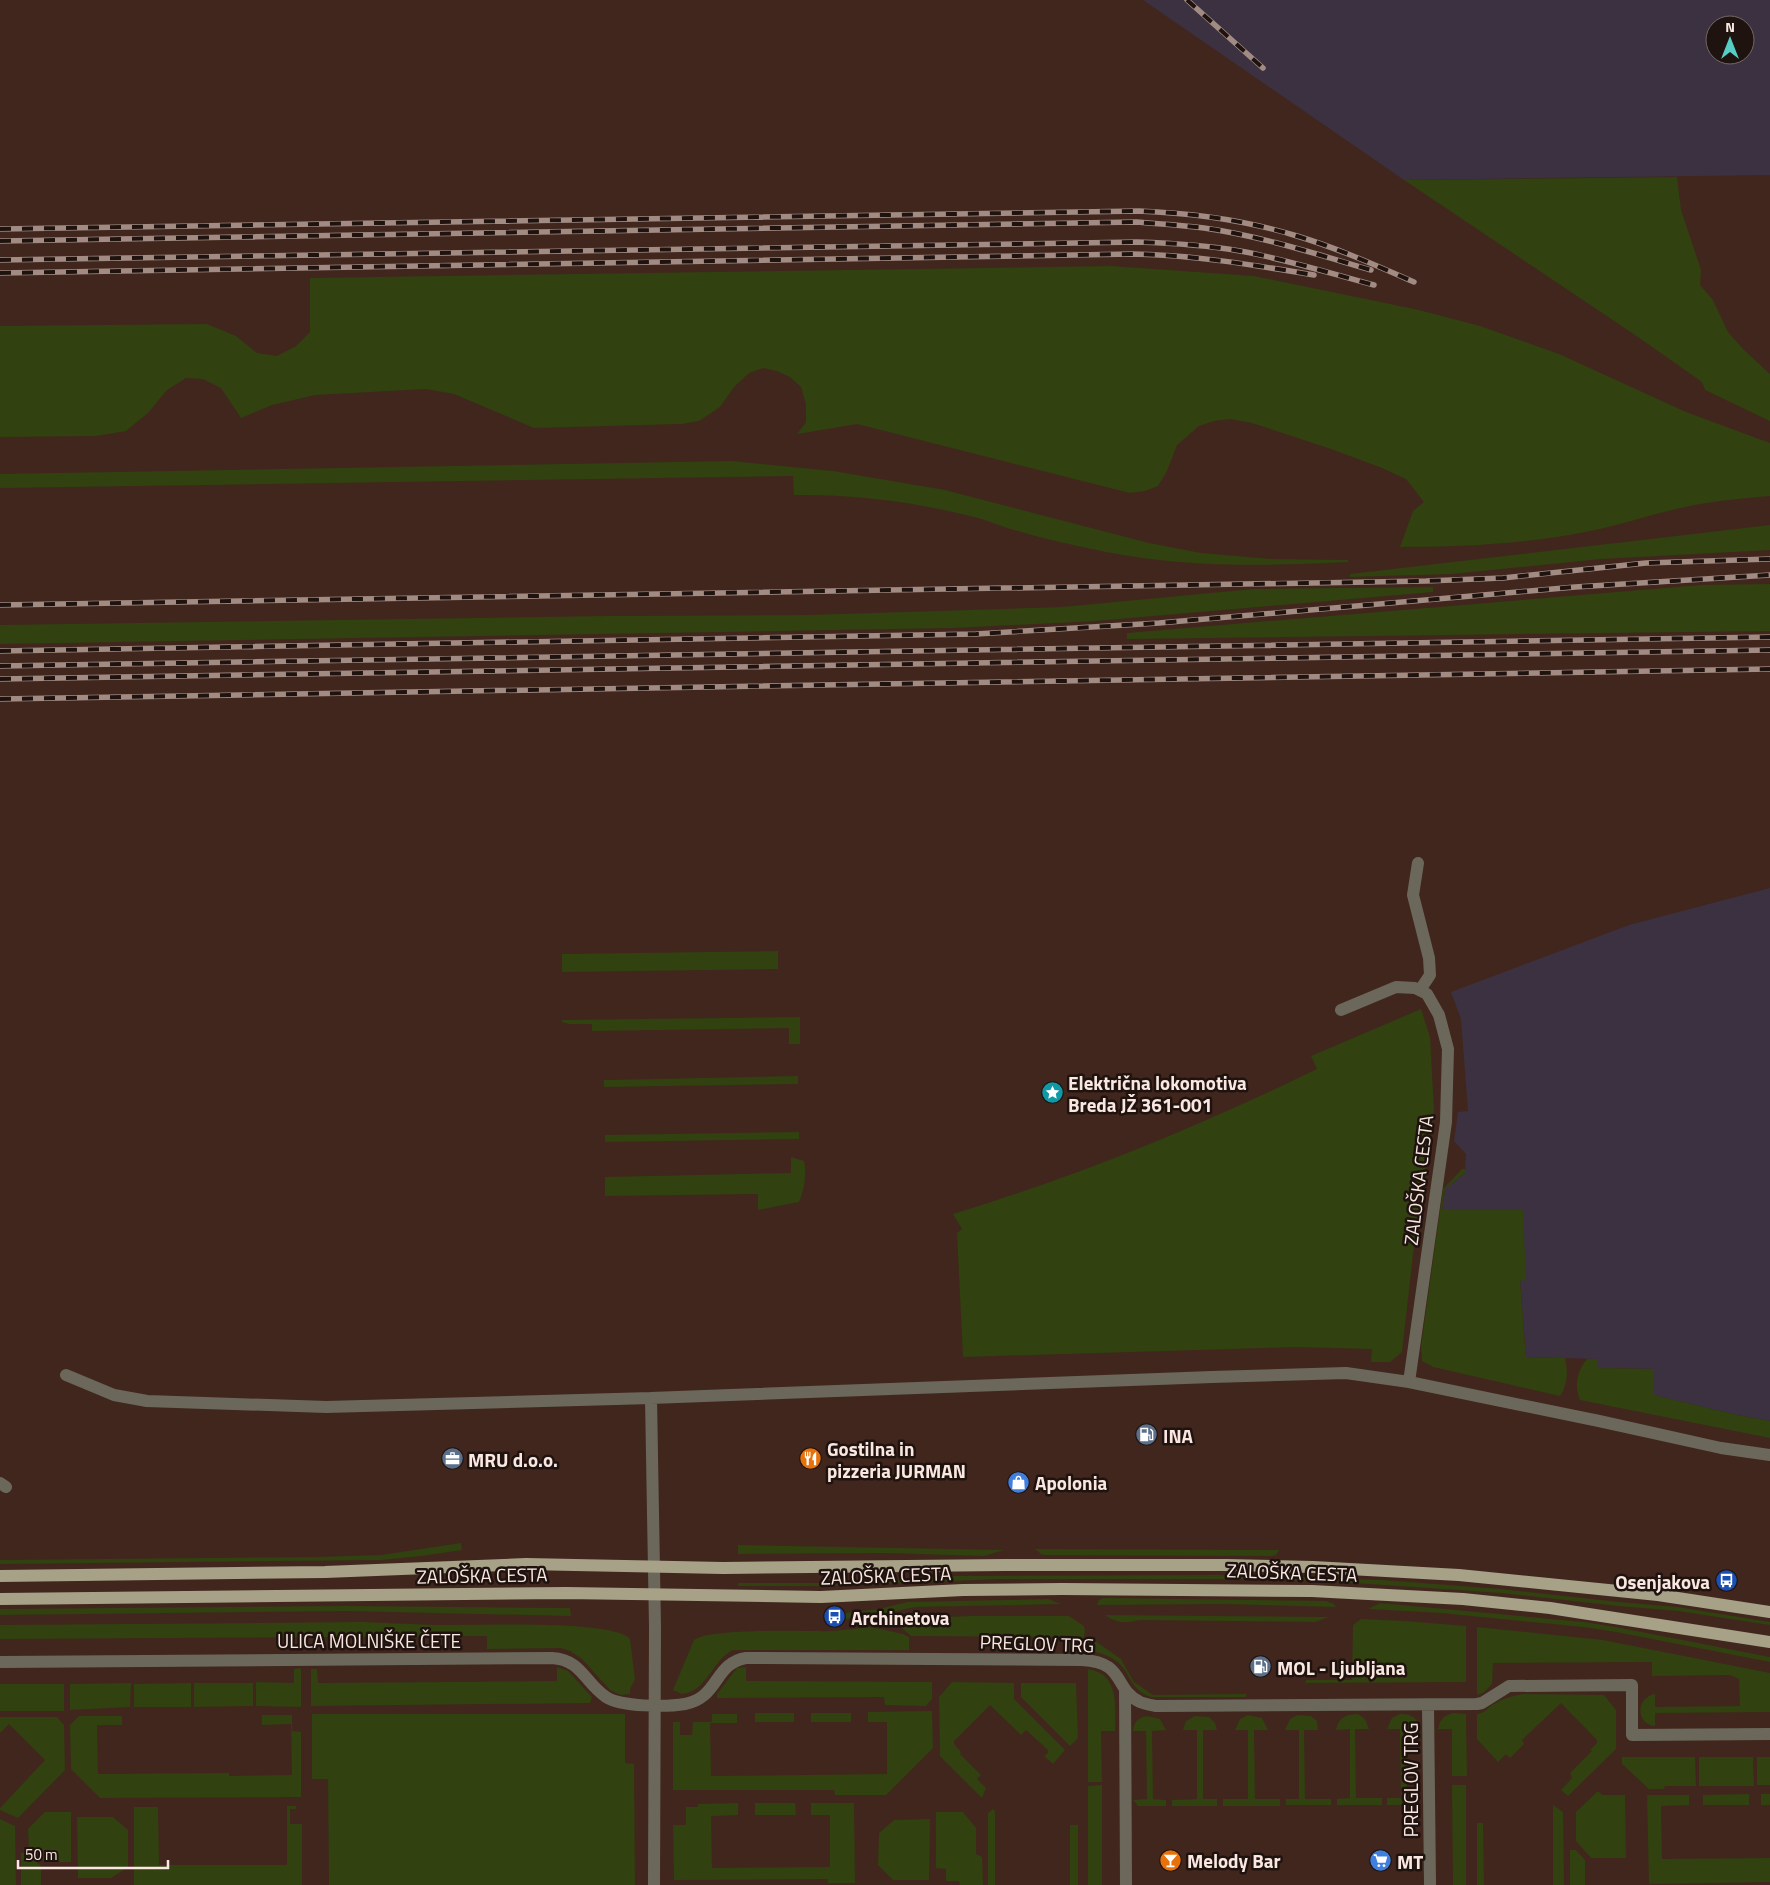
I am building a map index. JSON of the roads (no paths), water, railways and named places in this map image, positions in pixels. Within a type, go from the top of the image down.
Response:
[{"type":"main road","name":"ZALOŠKA CESTA","points":[[0,1576],[325,1572],[526,1564],[723,1568],[1227,1565],[1313,1567],[1459,1575],[1658,1595],[1770,1612]]},
{"type":"main road","name":"ZALOŠKA CESTA","points":[[0,1598],[566,1593],[822,1597],[963,1590],[1226,1589],[1340,1592],[1463,1599],[1550,1608],[1770,1642]]},
{"type":"street","points":[[1341,1010],[1396,987],[1404,986],[1420,990],[1430,975],[1429,958],[1413,895],[1418,863]]},
{"type":"street","name":"ZALOŠKA CESTA","points":[[1409,1382],[1446,1122],[1448,1049],[1439,1015],[1427,994],[1420,990]]},
{"type":"street","points":[[66,1375],[114,1395],[147,1401],[326,1407],[651,1398],[1346,1373],[1409,1382],[1599,1420],[1722,1448],[1770,1455]]},
{"type":"street","points":[[651,1398],[654,1566],[654,1885]]},
{"type":"street","name":"ULICA MOLNIŠKE ČETE","points":[[0,1662],[560,1658],[575,1665],[600,1692],[614,1701],[635,1705],[654,1705]]},
{"type":"street","name":"PREGLOV TRG","points":[[654,1705],[684,1705],[699,1701],[710,1691],[728,1665],[739,1659],[1096,1660],[1114,1671],[1125,1689],[1140,1702],[1156,1706],[1471,1704],[1482,1703],[1509,1686],[1632,1685],[1632,1734],[1770,1734]]},
{"type":"street","points":[[1125,1689],[1126,1885]]},
{"type":"street","name":"PREGLOV TRG","points":[[1428,1705],[1430,1885]]},
{"type":"railway","points":[[1187,0],[1263,68]]},
{"type":"railway","points":[[0,229],[1139,211],[1218,218],[1277,230],[1341,251],[1414,282]]},
{"type":"railway","points":[[0,241],[1136,222],[1225,231],[1288,246],[1371,270]]},
{"type":"railway","points":[[0,260],[1137,242],[1214,247],[1257,254],[1374,285]]},
{"type":"railway","points":[[0,273],[1133,254],[1201,258],[1314,275]]},
{"type":"railway","points":[[0,605],[1426,581],[1503,578],[1646,563],[1770,559]]},
{"type":"railway","points":[[0,651],[976,634],[1159,623],[1575,587],[1770,575]]},
{"type":"railway","points":[[0,666],[1770,637]]},
{"type":"railway","points":[[0,679],[1770,650]]},
{"type":"railway","points":[[0,699],[1770,669]]},
{"type":"place","name":"Električna lokomotiva Breda JŽ 361-001","points":[[1052,1093]]},
{"type":"place","name":"INA","points":[[1147,1435]]},
{"type":"place","name":"MRU d.o.o.","points":[[452,1459]]},
{"type":"place","name":"Gostilna in pizzeria JURMAN","points":[[811,1459]]},
{"type":"place","name":"Apolonia","points":[[1019,1482]]},
{"type":"place","name":"Osenjakova","points":[[1726,1581]]},
{"type":"place","name":"Archinetova","points":[[835,1617]]},
{"type":"place","name":"MOL - Ljubljana","points":[[1261,1667]]},
{"type":"place","name":"Melody Bar","points":[[1171,1860]]},
{"type":"place","name":"MT","points":[[1381,1861]]}]
